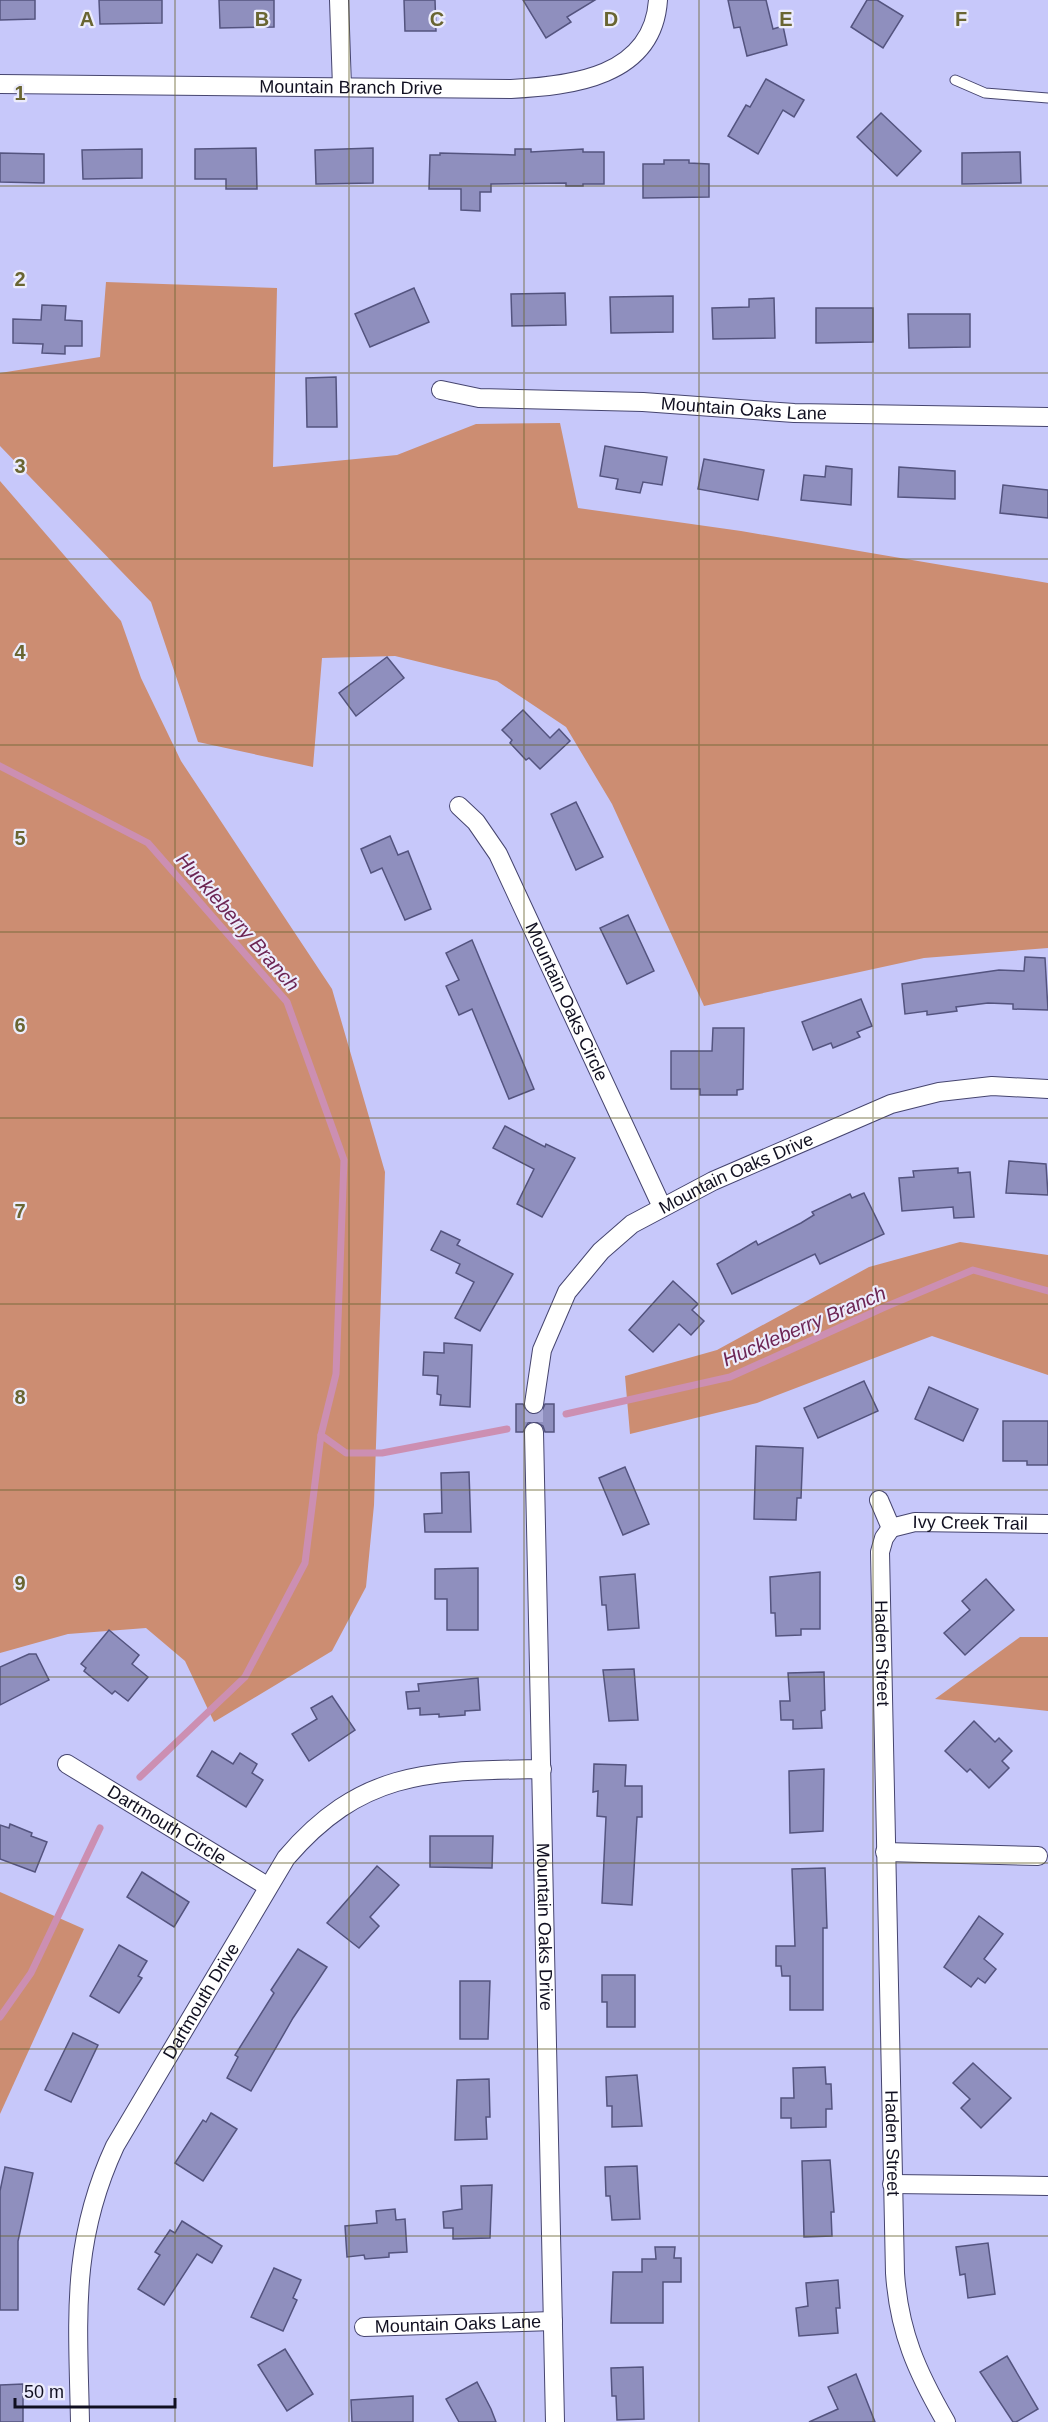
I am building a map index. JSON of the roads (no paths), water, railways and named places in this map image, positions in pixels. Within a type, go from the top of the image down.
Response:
[{"type":"street","points":[[339,0],[342,87]]},
{"type":"street","name":"Mountain Branch Drive","points":[[0,84],[511,89],[554,87],[583,81],[625,62],[640,49],[652,30],[658,0]]},
{"type":"street","name":"Mountain Oaks Lane","points":[[441,390],[479,398],[643,402],[794,413],[1048,417]]},
{"type":"street","name":"Mountain Oaks Circle","points":[[459,806],[476,822],[498,854],[662,1207]]},
{"type":"street","name":"Mountain Oaks Drive","points":[[534,1404],[542,1350],[567,1292],[601,1251],[632,1224],[662,1207],[789,1147],[891,1104],[939,1092],[992,1086],[1048,1089]]},
{"type":"street","name":"Mountain Oaks Drive","points":[[534,1432],[555,2422]]},
{"type":"street","points":[[879,1500],[891,1528]]},
{"type":"street","name":"Ivy Creek Trail","points":[[891,1528],[915,1522],[1048,1524]]},
{"type":"street","name":"Haden Street","points":[[891,1528],[884,1538],[880,1552],[895,2273],[903,2329],[913,2362],[946,2422]]},
{"type":"street","name":"Dartmouth Circle","points":[[67,1764],[267,1886]]},
{"type":"street","name":"Dartmouth Drive","points":[[80,2422],[79,2272],[84,2231],[102,2173],[115,2146],[267,1886],[305,1836],[332,1813],[359,1795],[390,1782],[420,1774],[542,1769]]},
{"type":"street","points":[[885,1852],[1038,1856]]},
{"type":"street","points":[[892,2184],[1048,2186]]},
{"type":"street","name":"Mountain Oaks Lane","points":[[364,2327],[553,2321]]},
{"type":"lane","points":[[955,80],[985,93],[1048,98]]},
{"type":"waterway","name":"Huckleberry Branch","points":[[0,766],[148,843],[287,1002],[344,1160],[336,1374],[321,1435],[305,1563],[245,1677],[140,1777]]},
{"type":"waterway","name":"Huckleberry Branch","points":[[566,1414],[730,1377],[973,1270],[1048,1291]]},
{"type":"waterway","name":"Huckleberry Branch","points":[[321,1435],[346,1453],[382,1453],[507,1429]]},
{"type":"waterway","name":"Huckleberry Branch","points":[[0,2017],[31,1973],[100,1828]]},
{"type":"tunnel","points":[[534,1404],[534,1432]]}]
